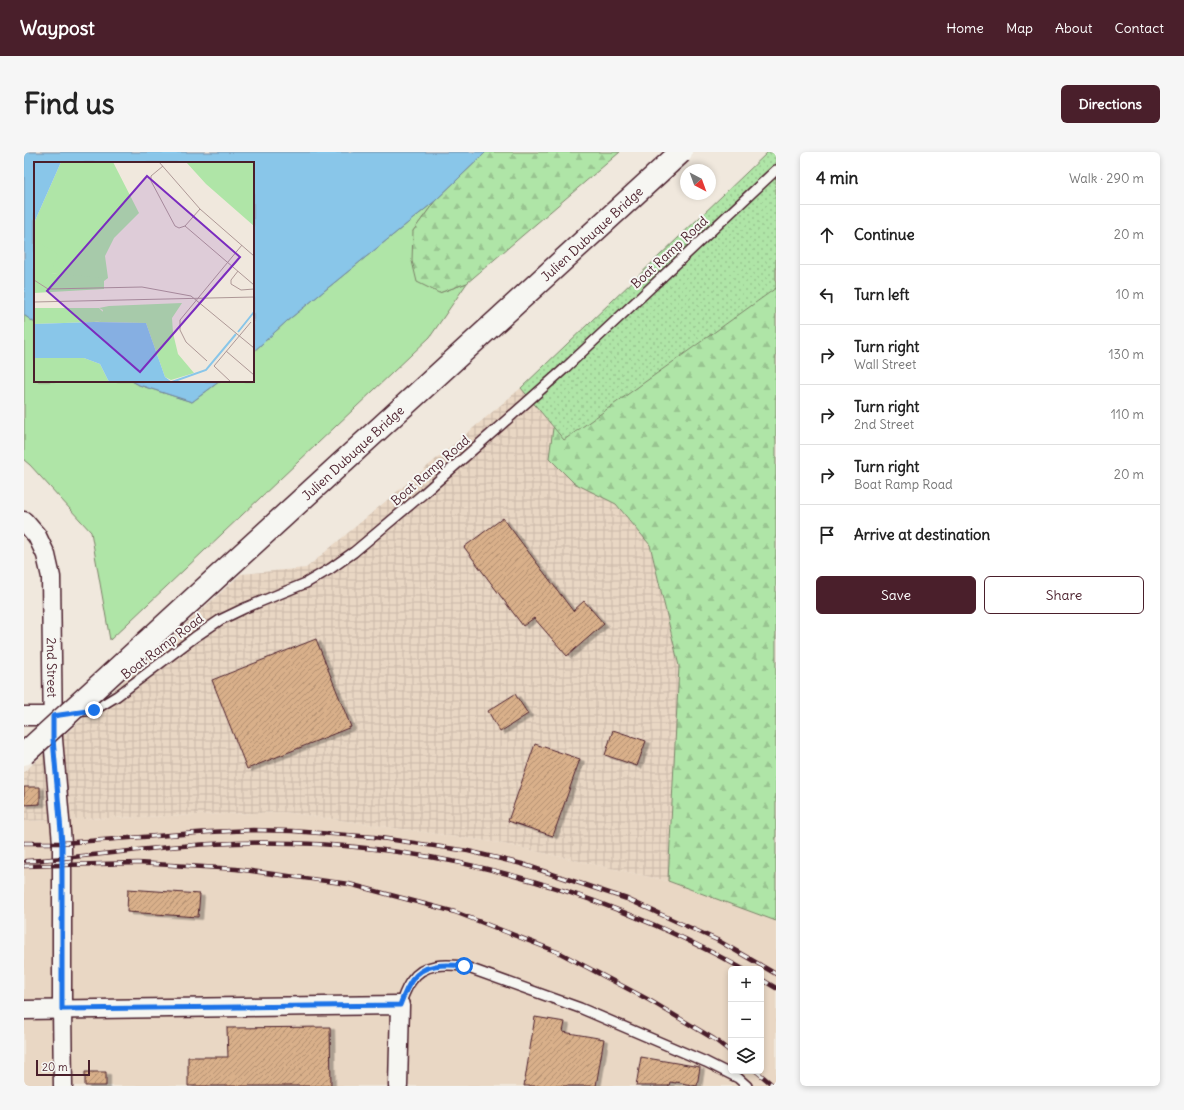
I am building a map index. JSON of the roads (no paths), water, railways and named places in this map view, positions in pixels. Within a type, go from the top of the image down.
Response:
[{"type":"highway","name":"Julien Dubuque Bridge","points":[[24,754],[681,152]]},
{"type":"street","name":"2nd Street","points":[[24,521],[37,536],[46,555],[51,577],[53,739],[62,843],[63,1086]]},
{"type":"street","points":[[24,716],[53,716]]},
{"type":"street","points":[[24,1010],[400,1005],[398,1086]]},
{"type":"lane","name":"Boat Ramp Road","points":[[53,716],[94,710],[117,696],[220,620],[244,608],[306,583],[330,569],[354,552],[419,499],[563,370],[776,170]]},
{"type":"lane","points":[[400,1005],[411,980],[420,972],[431,966],[449,964],[464,966],[580,1008],[706,1062],[738,1078],[747,1086]]},
{"type":"water","points":[[24,152],[486,152],[435,201],[287,321],[254,351],[254,162],[34,162],[34,322],[24,315]]},
{"type":"water","points":[[134,382],[219,382],[192,402]]},
{"type":"railway","points":[[24,843],[62,843],[253,830],[292,831],[374,837],[468,851],[522,864],[627,899],[717,940],[776,974]]},
{"type":"railway","points":[[26,861],[211,844],[281,843],[350,847],[419,855],[486,869],[552,887],[617,910],[681,937],[737,966]]},
{"type":"railway","points":[[24,866],[138,863],[236,869],[349,884],[455,912],[560,953],[649,1000],[714,1039],[728,1050]]},
{"type":"railway","points":[[764,981],[776,988]]},
{"type":"railway","points":[[760,1074],[774,1086]]}]
